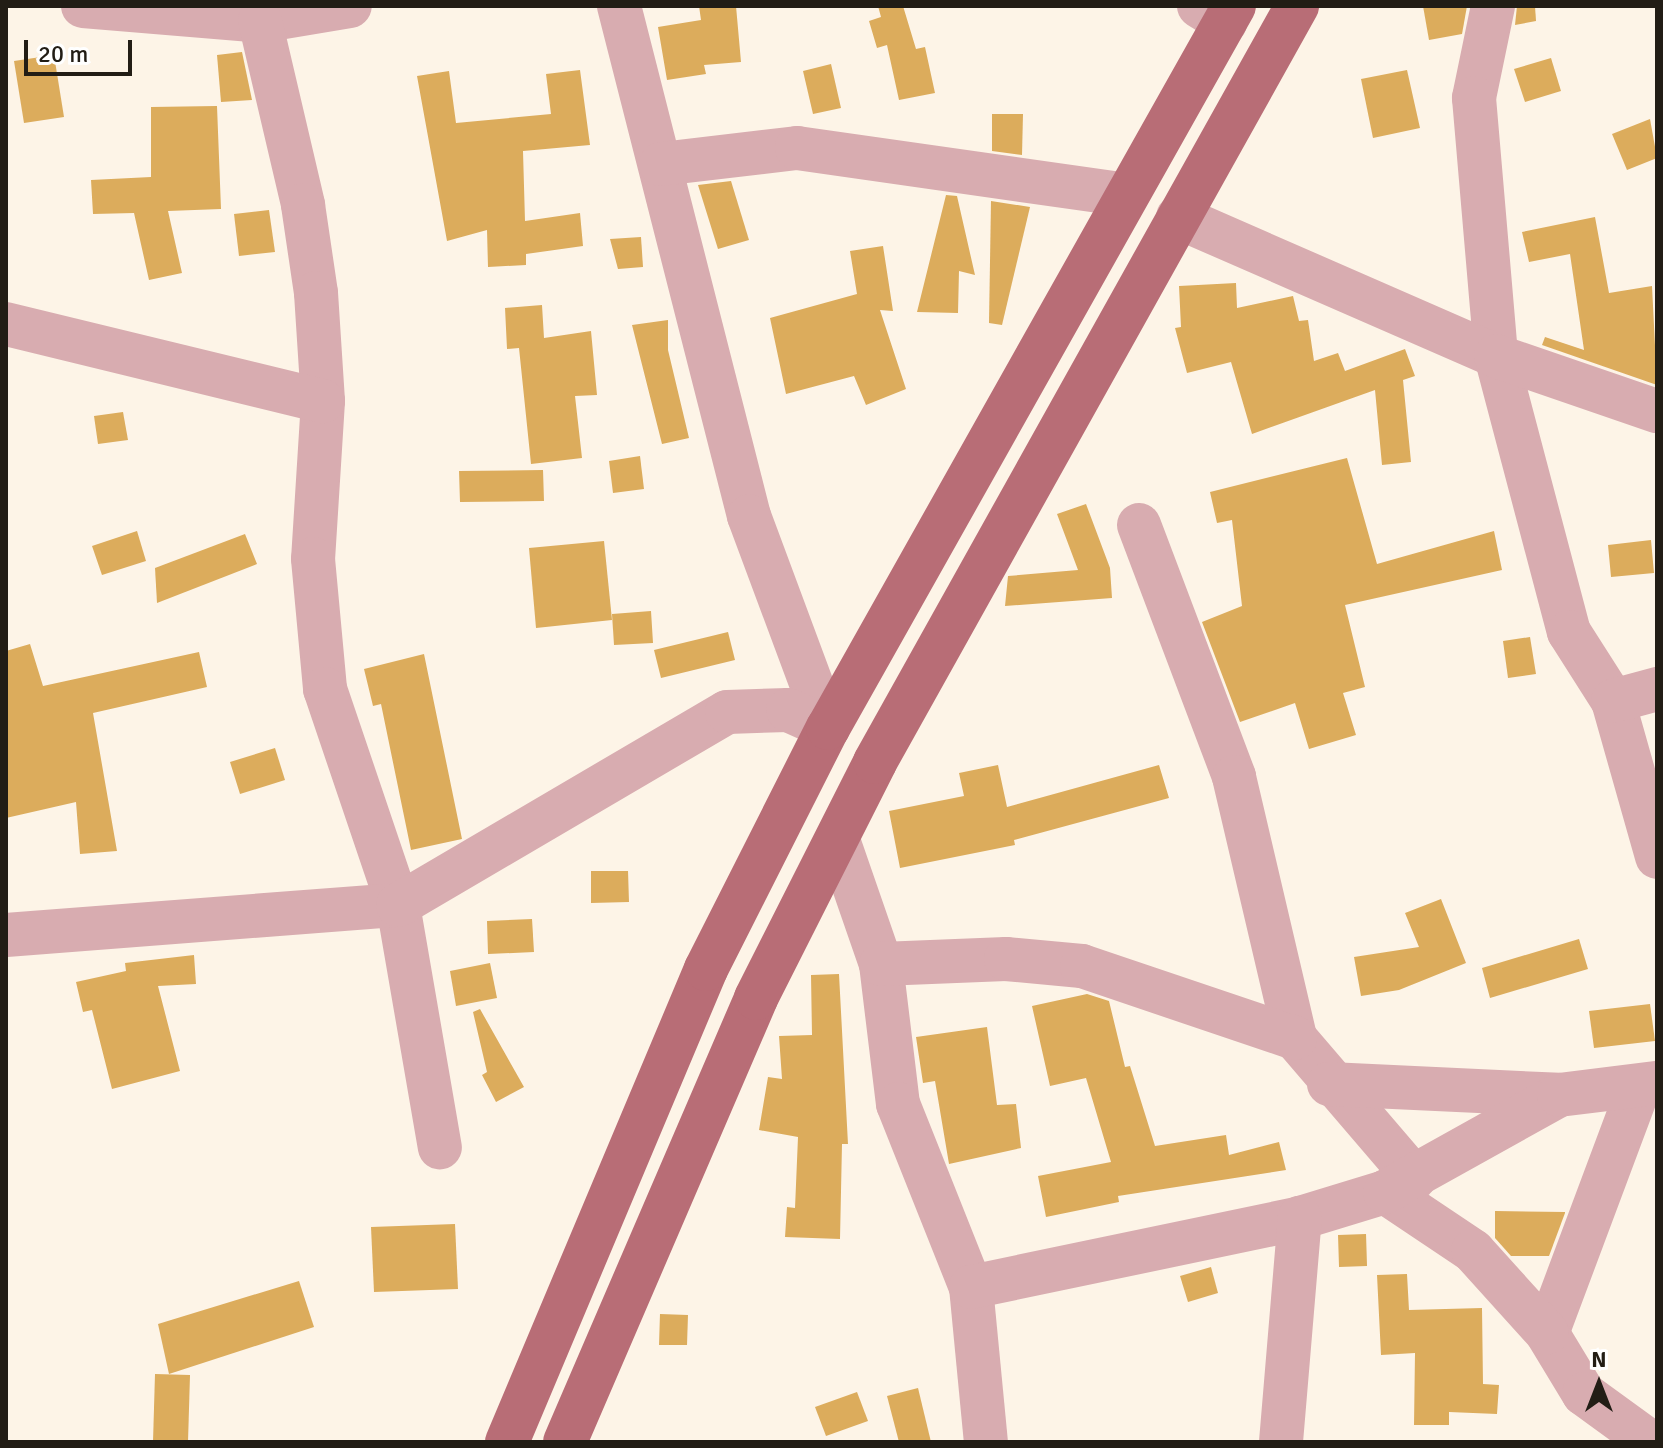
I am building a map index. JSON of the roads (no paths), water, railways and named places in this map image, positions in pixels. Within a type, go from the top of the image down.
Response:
[{"type":"main road","points":[[565,1442],[756,998],[838,840],[1178,217],[1297,6]]},
{"type":"main road","points":[[507,1442],[706,969],[828,728],[1126,195],[1219,11]]},
{"type":"street","points":[[83,6],[188,12],[260,21],[350,6]]},
{"type":"street","points":[[619,6],[749,516],[828,728]]},
{"type":"street","points":[[1493,6],[1474,98],[1496,356],[1569,632],[1613,701],[1657,857]]},
{"type":"street","points":[[260,21],[303,205],[323,401],[313,559],[325,689],[398,905],[440,1147]]},
{"type":"street","points":[[661,164],[797,148],[1126,195]]},
{"type":"street","points":[[1178,217],[1496,356],[1657,411]]},
{"type":"street","points":[[6,324],[323,401]]},
{"type":"street","points":[[1139,525],[1234,777],[1295,1038],[1400,1185],[1473,1251],[1547,1333],[1584,1394],[1650,1442]]},
{"type":"street","points":[[1613,701],[1657,689]]},
{"type":"street","points":[[6,935],[398,905],[727,712],[788,710],[828,728]]},
{"type":"street","points":[[838,840],[881,964],[898,1104],[971,1287],[986,1442]]},
{"type":"street","points":[[881,964],[1006,959],[1082,966],[1295,1038]]},
{"type":"street","points":[[1329,1084],[1559,1095],[1647,1087],[1547,1333]]},
{"type":"street","points":[[971,1287],[1300,1218],[1400,1185],[1559,1095]]},
{"type":"street","points":[[1281,1442],[1300,1218]]}]
